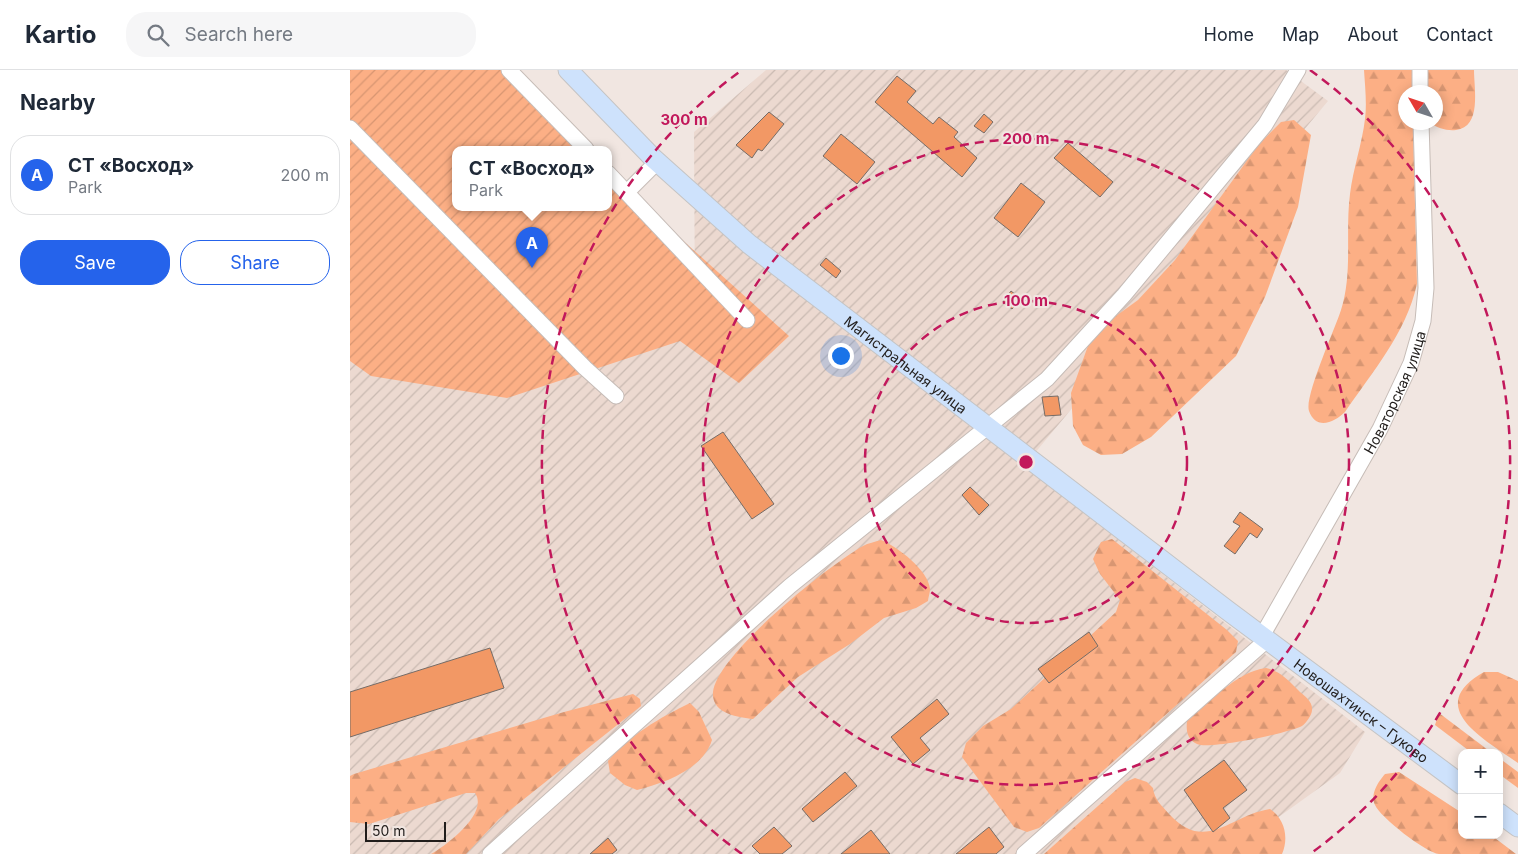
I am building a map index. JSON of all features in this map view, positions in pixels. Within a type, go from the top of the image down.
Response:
[{"type":"main road","name":"Магистральная улица","points":[[568,70],[657,162],[749,244],[1265,637]]},
{"type":"main road","name":"Новошахтинск – Гуково","points":[[1265,637],[1458,782]]},
{"type":"main road","points":[[1503,816],[1518,827]]},
{"type":"street","points":[[509,70],[583,146]]},
{"type":"street","points":[[1420,70],[1420,85]]},
{"type":"street","points":[[490,854],[790,586],[1047,379],[1124,295],[1265,125],[1291,73]]},
{"type":"street","points":[[350,128],[585,368],[616,396]]},
{"type":"street","name":"Новаторская улица","points":[[1024,854],[1265,637],[1380,429],[1411,363],[1423,321],[1426,288],[1421,130]]},
{"type":"street","points":[[627,192],[657,162]]},
{"type":"street","points":[[612,177],[747,320]]},
{"type":"shaded area","points":[[766,70],[1286,70],[1328,101],[1024,466],[1365,732],[1340,773],[1227,854],[350,854],[350,332],[695,324],[694,132]]},
{"type":"green space","points":[[350,70],[514,70],[587,146],[452,146],[452,211],[612,211],[612,173],[638,200],[789,336],[739,383],[680,341],[507,398],[371,376],[350,361]]},
{"type":"green space","points":[[1364,70],[1412,70],[1412,85],[1398,85],[1398,130],[1413,130],[1417,284],[1405,319],[1377,366],[1345,412],[1336,419],[1321,423],[1312,417],[1309,411],[1309,403],[1315,378],[1345,296],[1348,267],[1350,194],[1362,138],[1366,113]]},
{"type":"green space","points":[[1424,70],[1474,70],[1475,106],[1470,122],[1456,130],[1443,129],[1443,85],[1424,85]]},
{"type":"green space","points":[[1294,120],[1311,135],[1298,207],[1265,297],[1236,356],[1151,437],[1122,454],[1101,455],[1083,445],[1073,426],[1071,393],[1089,343],[1116,316],[1138,300],[1175,260],[1259,144],[1281,122]]},
{"type":"green space","points":[[1112,539],[1227,630],[1238,641],[1236,652],[1039,828],[1027,832],[1014,827],[962,757],[966,743],[983,726],[1011,709],[1116,612],[1120,600],[1100,574],[1093,559],[1101,542]]},
{"type":"green space","points":[[881,540],[903,553],[918,567],[928,582],[930,589],[928,601],[916,608],[884,618],[850,644],[798,677],[753,719],[721,710],[716,705],[713,692],[719,676],[733,656],[753,634],[826,571],[863,546]]},
{"type":"green space","points":[[1266,668],[1276,671],[1284,677],[1310,702],[1312,712],[1304,725],[1282,733],[1217,745],[1197,744],[1191,740],[1187,731],[1187,721],[1233,682],[1244,675]]},
{"type":"green space","points":[[1484,672],[1498,672],[1518,681],[1518,763],[1503,753],[1503,749],[1497,749],[1490,744],[1466,722],[1459,710],[1459,698],[1466,685]]},
{"type":"green space","points":[[633,694],[640,699],[641,706],[499,819],[466,854],[431,854],[456,836],[471,819],[478,801],[475,793],[466,793],[369,824],[350,822],[350,776],[354,774],[564,712]]},
{"type":"green space","points":[[690,703],[699,712],[712,740],[707,750],[692,767],[671,779],[637,790],[625,785],[610,773],[608,761],[625,743],[668,714]]},
{"type":"green space","points":[[1439,713],[1487,749],[1467,749],[1435,725]]},
{"type":"green space","points":[[1503,761],[1518,772],[1518,788],[1503,777]]},
{"type":"green space","points":[[1399,772],[1458,810],[1458,839],[1496,839],[1516,854],[1439,854],[1424,848],[1394,826],[1375,805],[1373,797],[1376,788],[1385,774]]},
{"type":"green space","points":[[1135,778],[1147,782],[1153,788],[1155,796],[1169,814],[1182,826],[1195,831],[1207,832],[1218,829],[1270,809],[1279,818],[1284,829],[1285,842],[1282,854],[1044,854],[1125,782]]},
{"type":"building","points":[[897,76],[916,91],[907,102],[933,124],[939,117],[958,132],[954,137],[977,158],[962,177],[875,102]]},
{"type":"building","points":[[769,112],[784,124],[762,151],[758,149],[752,158],[736,145]]},
{"type":"building","points":[[984,114],[993,122],[984,133],[974,126]]},
{"type":"building","points":[[841,134],[875,162],[857,184],[823,156]]},
{"type":"building","points":[[1068,143],[1113,182],[1100,197],[1054,158]]},
{"type":"building","points":[[1021,183],[1045,202],[1018,237],[994,218]]},
{"type":"building","points":[[826,258],[841,271],[836,278],[820,265]]},
{"type":"building","points":[[1011,291],[1021,299],[1012,309],[1003,302]]},
{"type":"building","points":[[1058,396],[1061,415],[1045,416],[1042,397]]},
{"type":"building","points":[[723,432],[774,504],[752,519],[701,446]]},
{"type":"building","points":[[970,487],[989,505],[979,515],[962,495]]},
{"type":"building","points":[[1240,512],[1263,529],[1257,538],[1250,533],[1235,554],[1224,546],[1240,526],[1233,522]]},
{"type":"building","points":[[1089,632],[1098,646],[1049,683],[1038,669]]},
{"type":"building","points":[[490,648],[504,688],[350,737],[350,692]]},
{"type":"building","points":[[937,699],[949,714],[920,738],[930,750],[913,764],[891,737]]},
{"type":"building","points":[[1224,760],[1247,790],[1223,808],[1230,818],[1213,832],[1184,790]]},
{"type":"building","points":[[845,772],[857,786],[813,822],[802,809]]},
{"type":"building","points":[[774,827],[792,846],[782,854],[760,854],[752,846]]},
{"type":"building","points":[[989,827],[1004,847],[996,854],[956,854]]},
{"type":"building","points":[[871,830],[890,854],[841,854]]},
{"type":"building","points":[[608,838],[617,850],[612,854],[590,854]]},
{"type":"place","name":"СТ «Восход»","points":[[532,268]]}]
